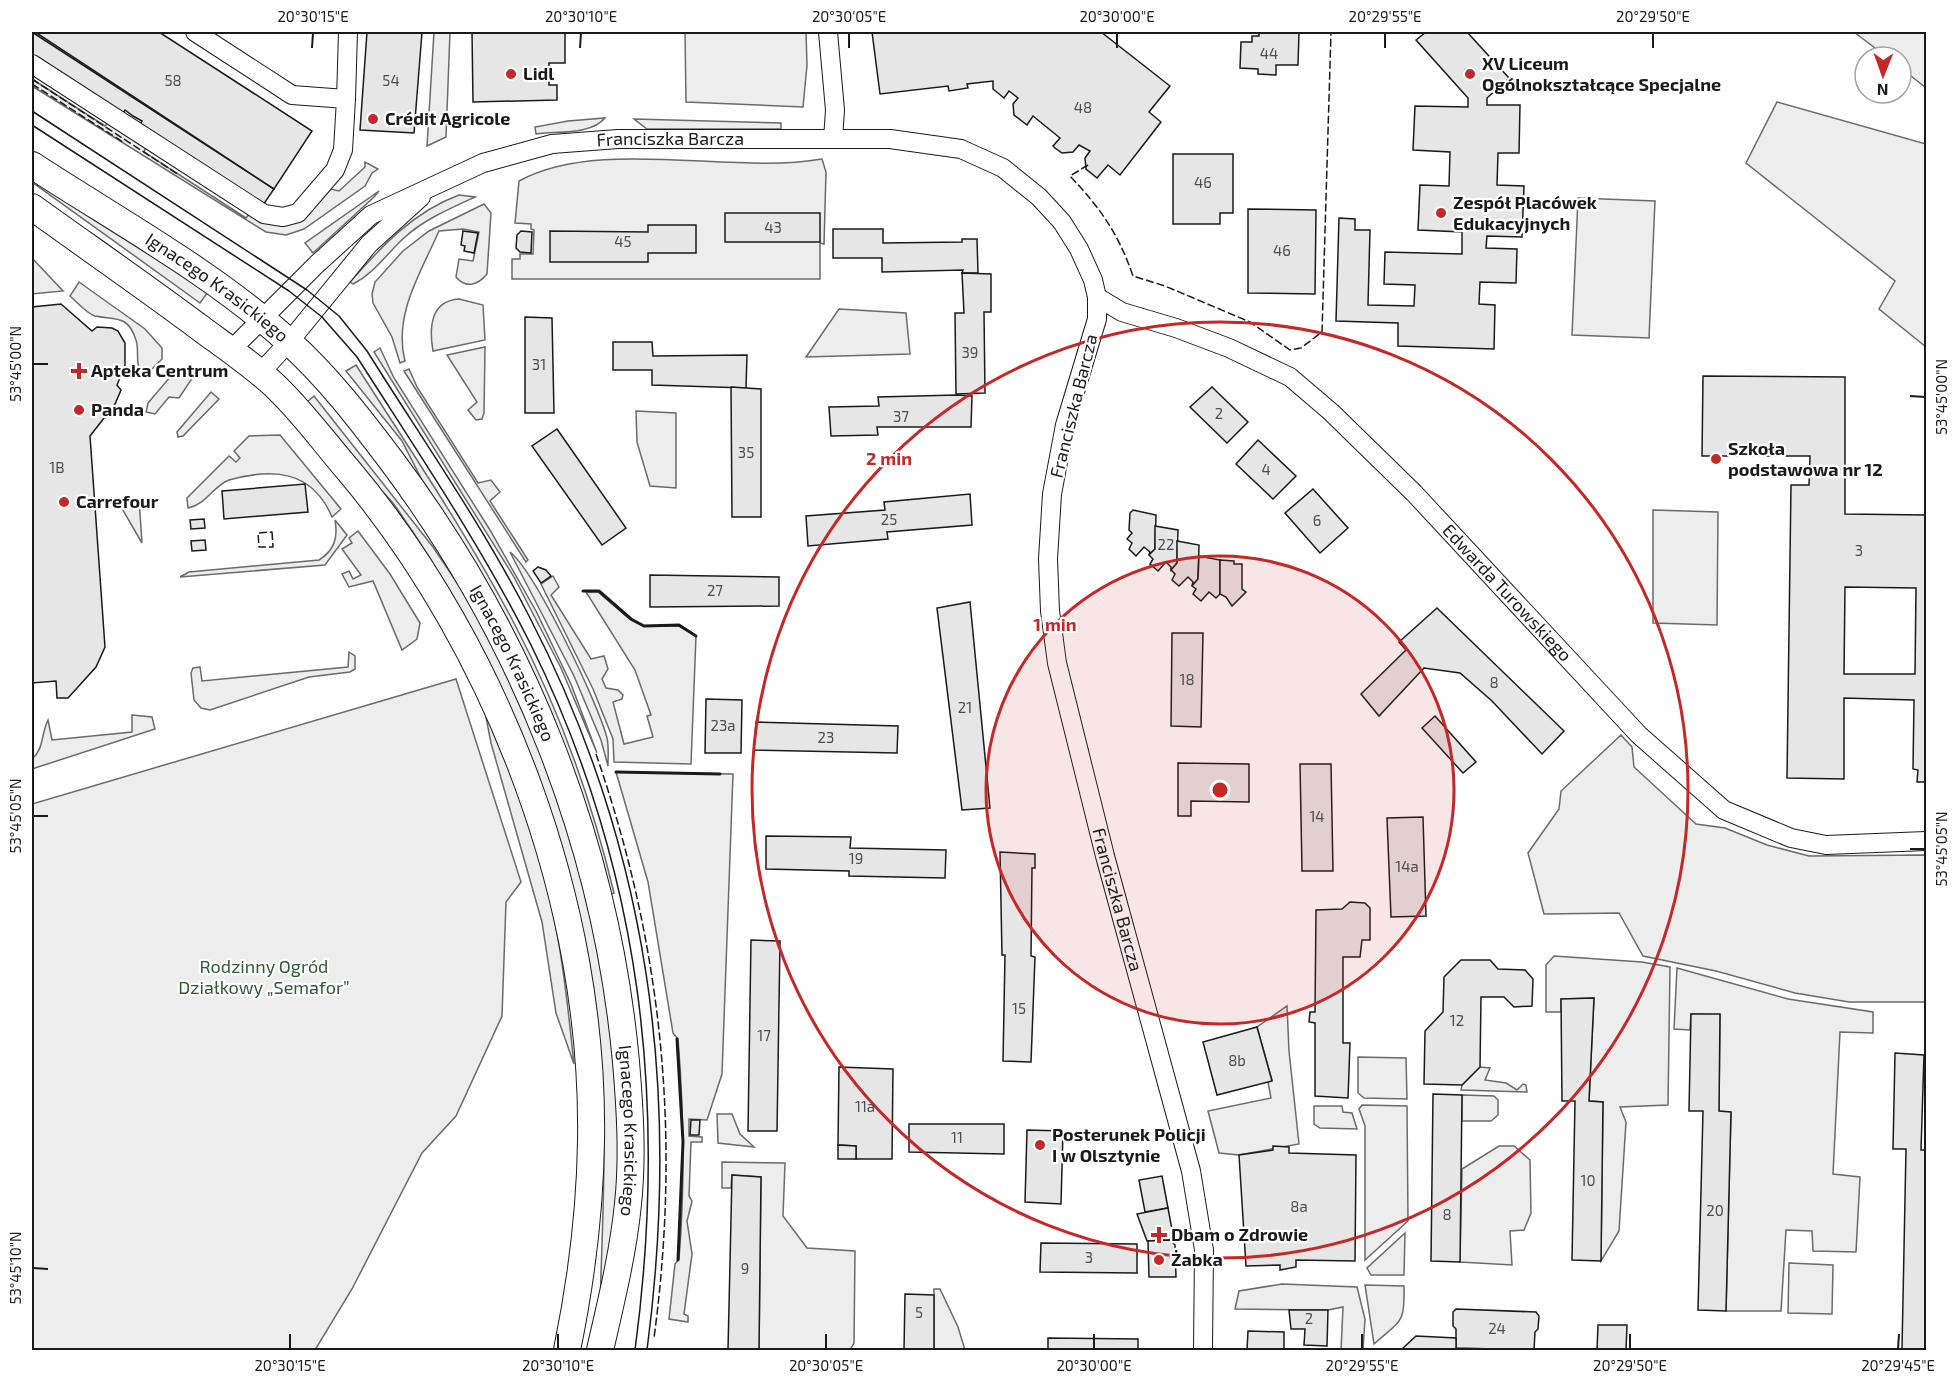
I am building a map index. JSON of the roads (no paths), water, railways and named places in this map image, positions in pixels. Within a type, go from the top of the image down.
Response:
[{"type":"main road","name":"Ignacego Krasickiego","points":[[32,165],[219,286],[289,342],[326,379],[415,492],[477,588],[533,699],[572,800],[603,914],[622,1022],[629,1097],[629,1203],[619,1268],[600,1350]]},
{"type":"main road","name":"Ignacego Krasickiego","points":[[32,207],[231,350],[260,373],[293,405],[375,502],[445,606],[503,723],[551,856],[564,906],[579,991],[588,1066],[591,1138],[587,1219],[567,1350]]},
{"type":"street","points":[[195,32],[292,95],[346,99]]},
{"type":"street","points":[[32,64],[264,214],[283,217],[298,213],[339,164],[343,150],[348,32]]},
{"type":"street","points":[[828,32],[835,110],[833,139]]},
{"type":"street","name":"Franciszka Barcza","points":[[231,350],[261,318],[371,215],[506,155],[576,141],[890,139],[961,149],[1003,168],[1039,197],[1062,222],[1079,249],[1093,280],[1096,297],[1096,319],[1065,425],[1052,494],[1048,559],[1050,611],[1057,663],[1072,727],[1191,1171],[1204,1250],[1203,1350]]},
{"type":"street","name":"Franciszka Barcza","points":[[260,373],[289,342],[369,244],[433,186]]},
{"type":"street","name":"Edwarda Turowskiego","points":[[1096,297],[1122,312],[1229,348],[1290,377],[1331,412],[1414,493],[1639,735],[1690,783],[1724,810],[1791,838],[1826,845],[1926,841]]},
{"type":"tram line","points":[[32,111],[307,290],[339,316],[367,351],[451,482],[492,548],[529,616],[570,704],[603,793],[628,883],[646,974],[657,1066],[660,1159],[657,1254],[647,1350]]},
{"type":"tram line","points":[[32,125],[289,291],[322,317],[357,357],[425,463],[491,571],[531,645],[569,730],[599,815],[621,902],[637,990],[646,1078],[648,1168],[645,1258],[635,1350]]},
{"type":"place","name":"Lidl","points":[[511,74]]},
{"type":"place","name":"XV Liceum Ogólnokształcące Specjalne","points":[[1470,74]]},
{"type":"place","name":"Crédit Agricole","points":[[373,119]]},
{"type":"place","name":"Zespół Placówek Edukacyjnych","points":[[1441,213]]},
{"type":"place","name":"Apteka Centrum","points":[[79,371]]},
{"type":"place","name":"Panda","points":[[79,410]]},
{"type":"place","name":"Szkoła podstawowa nr 12","points":[[1716,459]]},
{"type":"place","name":"Carrefour","points":[[64,502]]},
{"type":"place","name":"Posterunek Policji I w Olsztynie","points":[[1040,1145]]},
{"type":"place","name":"Dbam o Zdrowie","points":[[1159,1235]]},
{"type":"place","name":"Żabka","points":[[1159,1260]]},
{"type":"park label","name":"Rodzinny Ogród Działkowy „Semafor”","points":[[264,977]]}]
